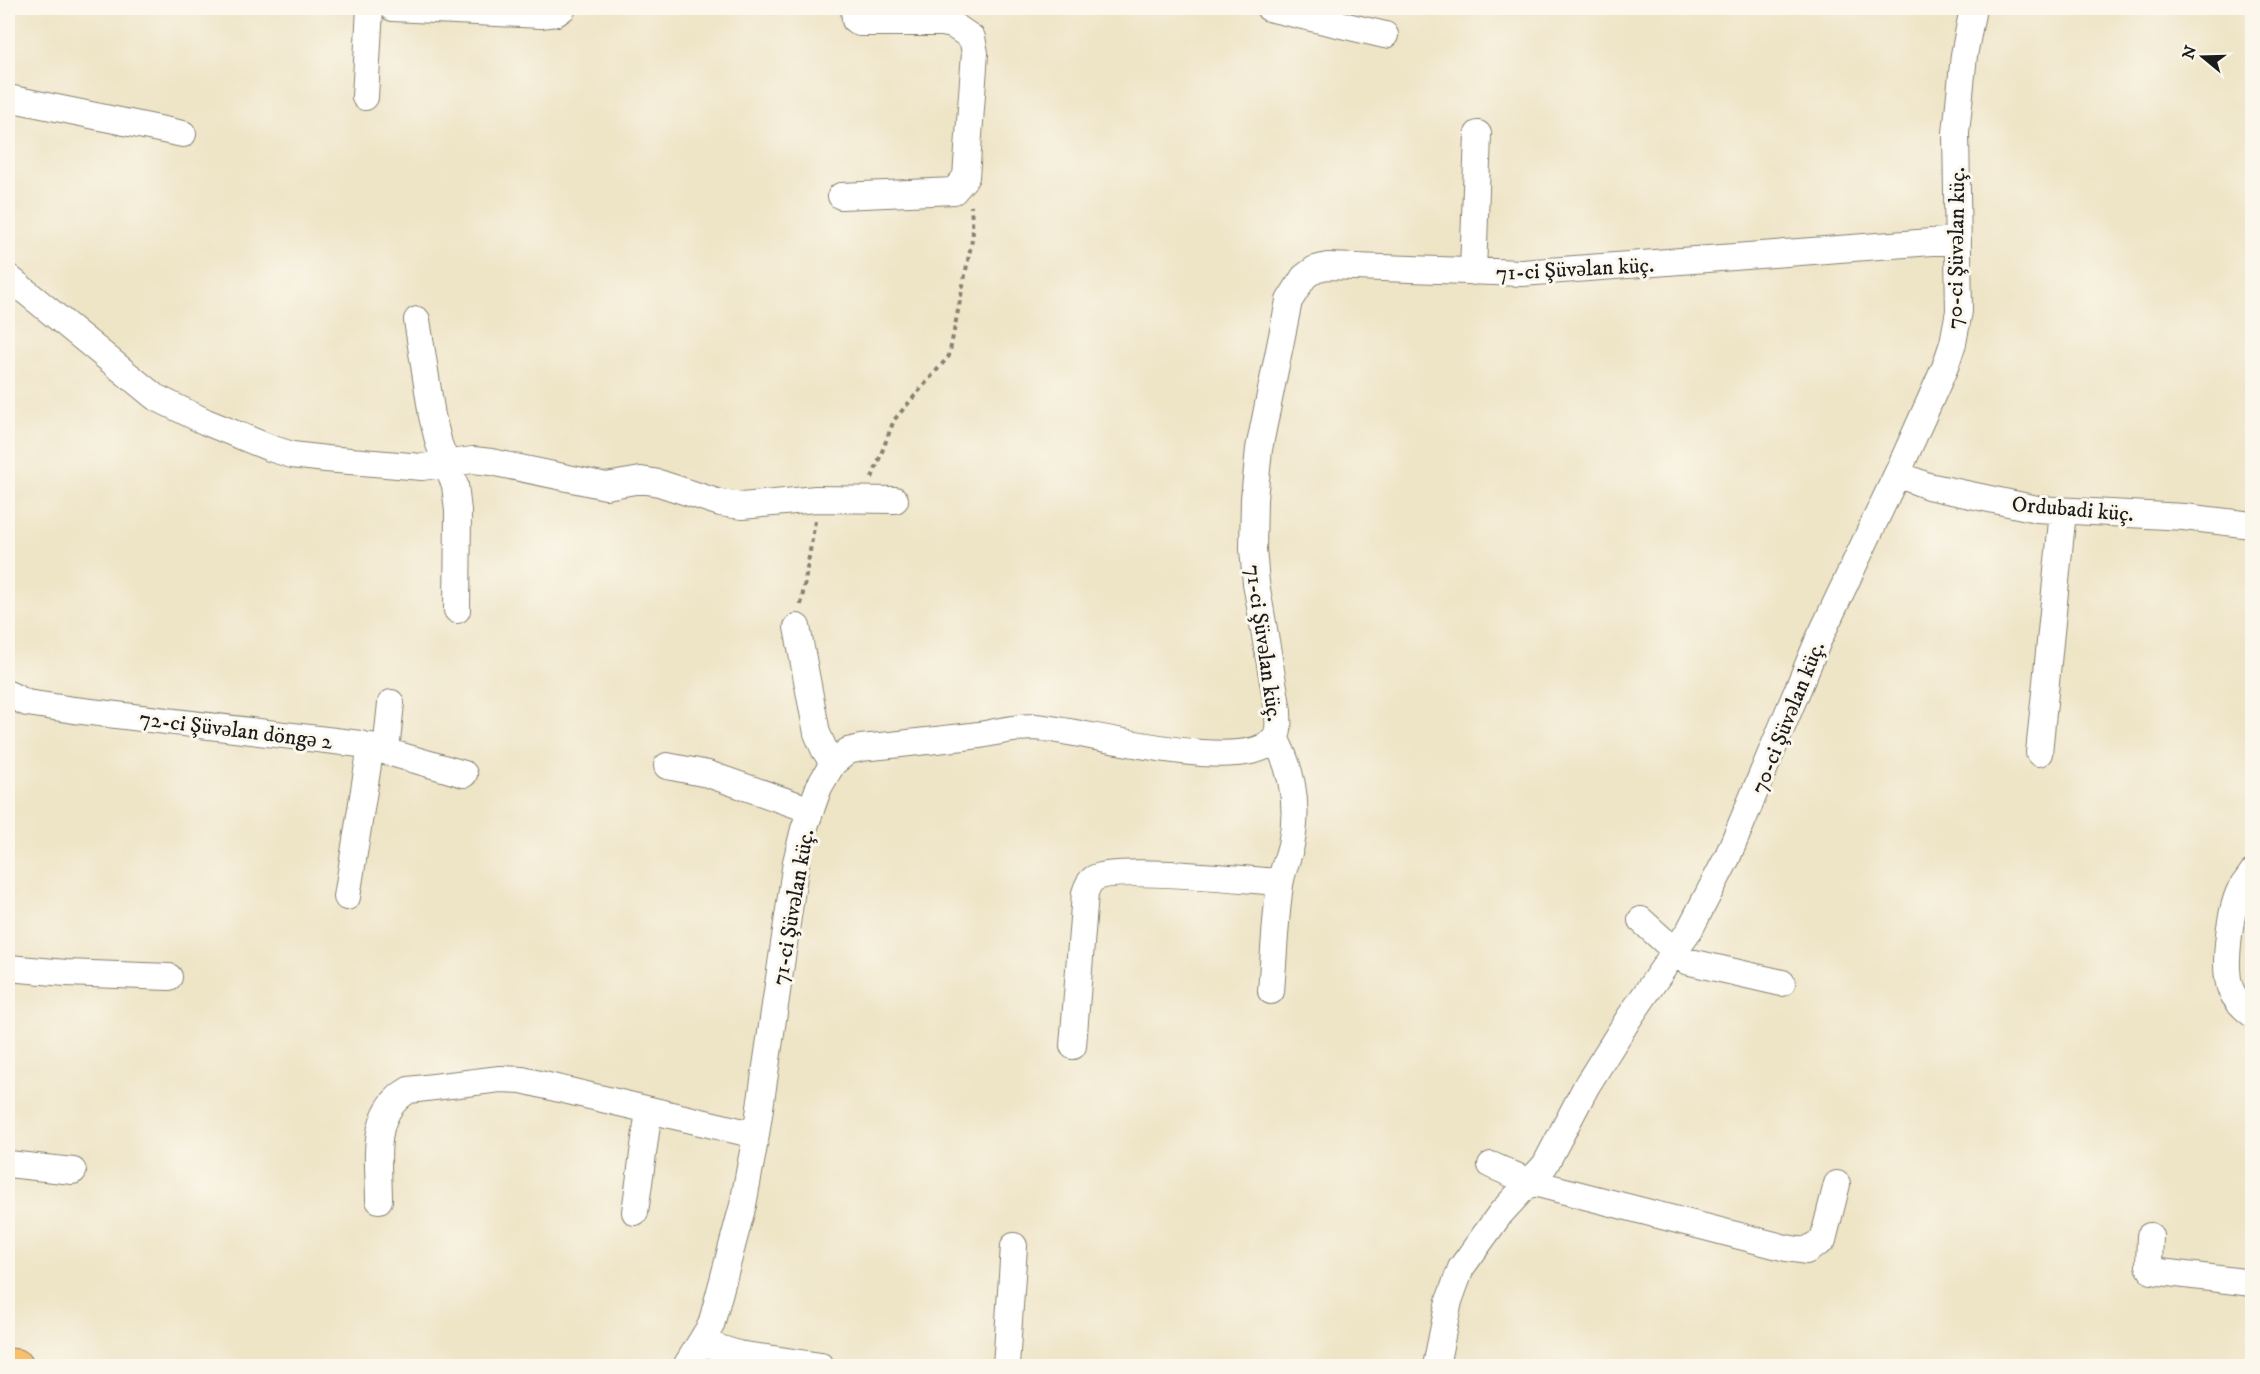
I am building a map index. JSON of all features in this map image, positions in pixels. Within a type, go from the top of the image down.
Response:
[{"type":"main road","points":[[8,1365],[17,1366]]},
{"type":"street","points":[[365,97],[370,8]]},
{"type":"street","points":[[393,8],[541,15],[556,13],[563,8]]},
{"type":"street","points":[[842,196],[954,191],[962,184],[966,177],[974,64],[972,38],[953,25],[860,23],[855,20],[854,8]]},
{"type":"street","points":[[1269,8],[1385,35]]},
{"type":"street","name":"70-ci Şüvəlan küç.","points":[[1436,1366],[1449,1301],[1461,1268],[1500,1214],[1545,1165],[1587,1085],[1629,1018],[1676,954],[1699,914],[1745,821],[1818,641],[1898,474],[1953,343],[1959,311],[1956,133],[1963,65],[1973,8]]},
{"type":"street","points":[[8,98],[183,134]]},
{"type":"street","points":[[1473,272],[1478,134]]},
{"type":"street","name":"71-ci Şüvəlan küç.","points":[[686,1366],[711,1325],[740,1216],[756,1135],[796,862],[819,786],[833,763],[849,752],[861,748],[1018,728],[1094,736],[1208,755],[1252,750],[1264,746],[1275,738],[1278,728],[1278,711],[1256,583],[1254,499],[1267,399],[1289,301],[1304,277],[1315,269],[1327,266],[1473,272],[1575,271],[1958,240]]},
{"type":"street","points":[[8,277],[155,397],[206,422],[292,454],[422,467],[447,466],[473,460],[606,486],[641,480],[659,483],[720,503],[742,506],[816,499],[882,500]]},
{"type":"street","points":[[417,320],[432,416],[455,485],[458,511],[458,610]]},
{"type":"street","name":"Ordubadi küç.","points":[[1898,474],[1928,486],[1953,492],[2062,512],[2174,516],[2253,525]]},
{"type":"street","points":[[2039,753],[2062,512]]},
{"type":"street","points":[[796,627],[818,733],[833,763]]},
{"type":"street","name":"72-ci Şüvəlan döngə 2","points":[[8,694],[27,703],[65,709],[379,749],[464,774]]},
{"type":"street","points":[[347,897],[391,704]]},
{"type":"street","points":[[1271,991],[1280,882],[1291,845],[1294,820],[1293,785],[1286,757],[1275,738]]},
{"type":"street","points":[[667,766],[708,774],[811,810]]},
{"type":"street","points":[[2253,873],[2240,891],[2234,908],[2227,970],[2230,988],[2235,999],[2253,1014]]},
{"type":"street","points":[[1073,1046],[1085,893],[1088,884],[1095,877],[1130,874],[1280,882]]},
{"type":"street","points":[[1641,920],[1676,954],[1701,966],[1782,983]]},
{"type":"street","points":[[8,968],[66,974],[170,977]]},
{"type":"street","points":[[379,1200],[379,1132],[382,1119],[400,1095],[409,1090],[500,1079],[522,1080],[756,1135]]},
{"type":"street","points":[[635,1212],[649,1110]]},
{"type":"street","points":[[8,1164],[73,1171]]},
{"type":"street","points":[[1491,1165],[1530,1182],[1786,1248],[1806,1251],[1823,1240],[1837,1184]]},
{"type":"street","points":[[2150,1236],[2149,1266],[2152,1270],[2253,1283]]},
{"type":"street","points":[[1006,1366],[1014,1246]]},
{"type":"street","points":[[702,1343],[738,1354],[821,1366]]},
{"type":"path","points":[[882,500],[871,481],[894,420],[949,356],[973,235],[972,210],[962,184]]},
{"type":"path","points":[[796,627],[814,530],[816,499]]}]
